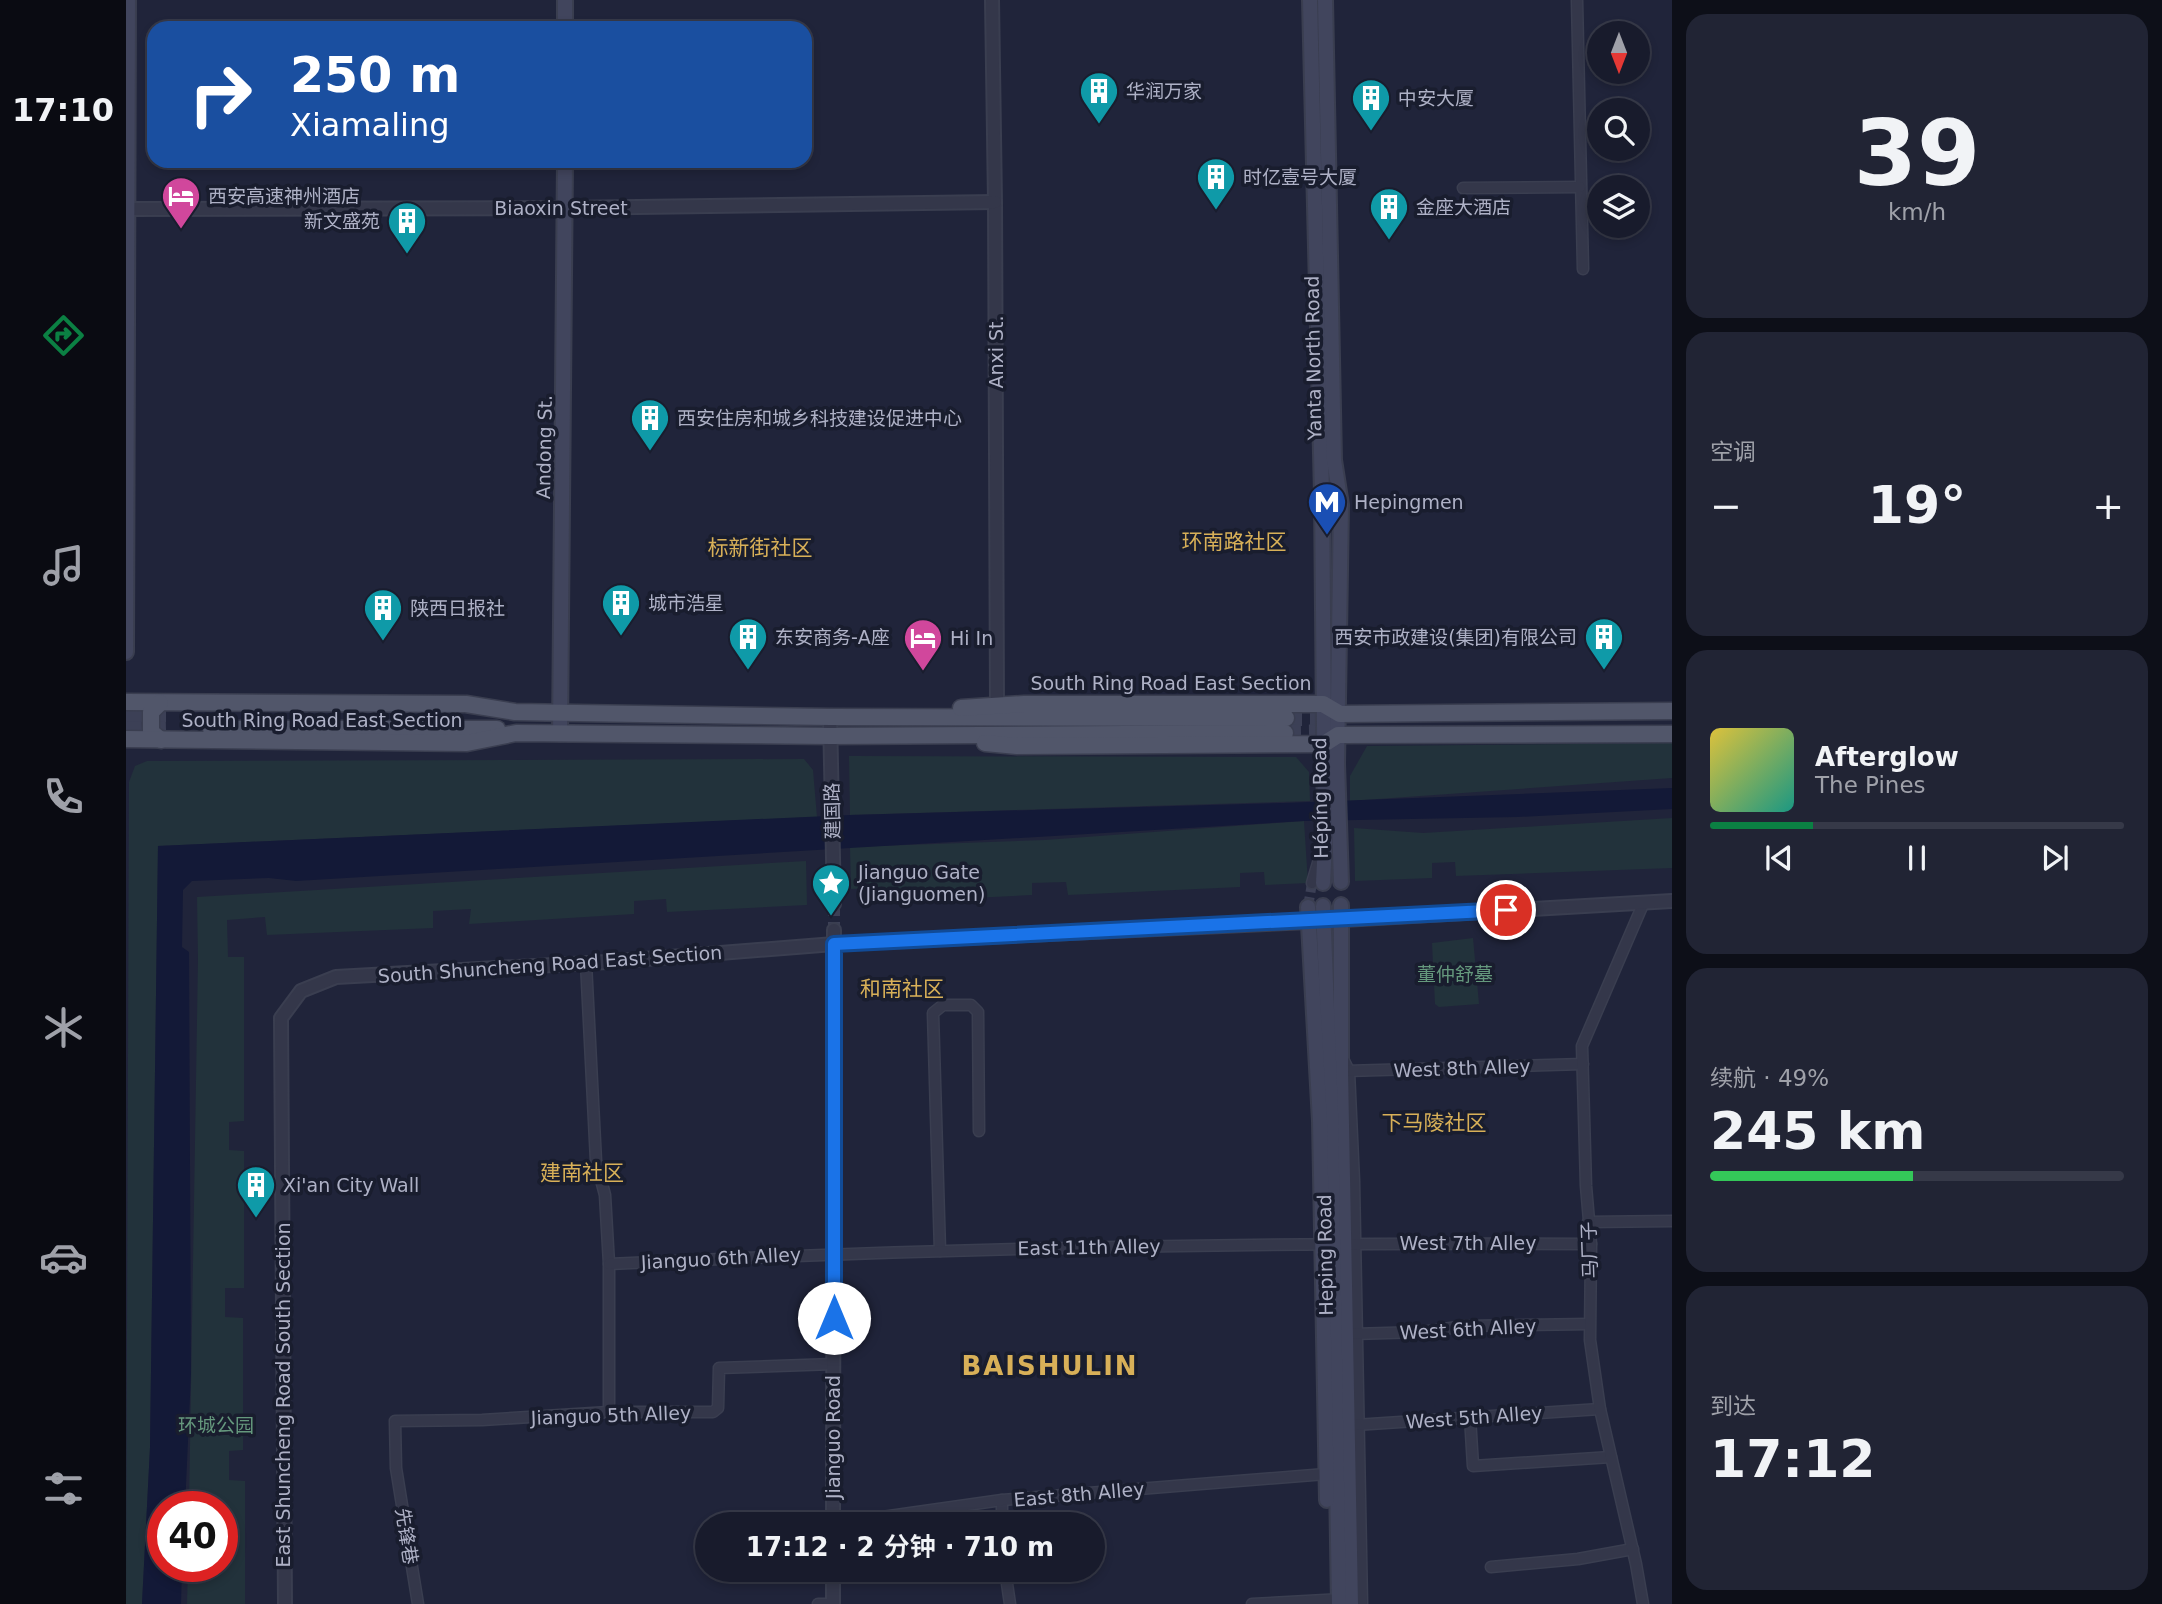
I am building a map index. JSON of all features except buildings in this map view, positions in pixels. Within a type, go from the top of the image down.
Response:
[{"type":"main road","points":[[126,652],[128,0]]},
{"type":"main road","points":[[565,0],[565,21]]},
{"type":"main road","name":"Yanta North Road","points":[[1310,0],[1322,480],[1323,704],[1331,739]]},
{"type":"main road","name":"Yanta North Road","points":[[1325,0],[1334,460],[1341,505],[1340,714]]},
{"type":"main road","name":"Andong St.","points":[[561,734],[565,168]]},
{"type":"main road","name":"South Ring Road East Section","points":[[126,702],[164,721],[467,743],[516,733],[831,736],[1286,725],[515,712],[466,704],[164,721],[126,739]]},
{"type":"main road","name":"South Ring Road East Section","points":[[879,717],[997,705],[1323,704],[1340,714]]},
{"type":"main road","points":[[1340,714],[1672,711]]},
{"type":"main road","name":"Hépíng Road","points":[[1331,739],[1340,714]]},
{"type":"main road","name":"South Ring Road East Section","points":[[882,734],[1017,746],[1672,734]]},
{"type":"main road","points":[[1317,883],[1325,842],[1331,739]]},
{"type":"main road","name":"Hépíng Road","points":[[1330,765],[1340,841],[1341,882]]},
{"type":"main road","name":"Heping Road","points":[[1341,912],[1341,1054],[1345,1071],[1339,1242],[1351,1334],[1353,1425],[1343,1602]]},
{"type":"main road","name":"Heping Road","points":[[1324,913],[1339,1242],[1343,1602]]},
{"type":"main road","points":[[1308,914],[1320,1121],[1339,1242],[1326,1474],[1343,1602]]},
{"type":"street","name":"Anxi St.","points":[[992,0],[997,705]]},
{"type":"street","points":[[1577,0],[1583,269]]},
{"type":"street","points":[[1463,188],[1580,187]]},
{"type":"street","name":"Biaoxin Street","points":[[127,209],[565,208],[995,202]]},
{"type":"street","name":"建国路","points":[[830,718],[834,904]]},
{"type":"street","name":"South Shuncheng Road East Section","points":[[281,1018],[301,991],[336,977],[586,963],[834,944],[1341,912],[1672,901]]},
{"type":"street","name":"马厂子","points":[[1643,1604],[1600,1409],[1589,1324],[1591,1244],[1588,1222],[1583,1046],[1644,902]]},
{"type":"street","name":"Jianguo Road","points":[[833,1512],[834,930]]},
{"type":"street","points":[[586,963],[596,1161],[605,1195],[609,1264],[608,1412]]},
{"type":"street","points":[[940,1251],[933,1013],[943,1005],[971,1005],[978,1013],[979,1131]]},
{"type":"street","name":"East Shuncheng Road South Section","points":[[281,1018],[285,1604]]},
{"type":"street","name":"West 8th Alley","points":[[1345,1071],[1583,1064]]},
{"type":"street","points":[[1588,1222],[1672,1222]]},
{"type":"street","name":"West 7th Alley","points":[[1339,1242],[1591,1244]]},
{"type":"street","name":"East 11th Alley","points":[[834,1253],[1339,1242]]},
{"type":"street","name":"Jianguo 6th Alley","points":[[609,1264],[834,1253]]},
{"type":"street","name":"West 6th Alley","points":[[1351,1334],[1422,1332],[1465,1326],[1589,1324]]},
{"type":"street","name":"Jianguo 5th Alley","points":[[396,1468],[395,1421],[482,1420],[608,1412],[713,1412],[718,1408],[719,1402],[719,1367],[834,1364]]},
{"type":"street","name":"West 5th Alley","points":[[1353,1425],[1600,1409]]},
{"type":"street","points":[[1470,1417],[1473,1466],[1611,1457]]},
{"type":"street","name":"先锋巷","points":[[396,1468],[418,1604]]},
{"type":"street","name":"East 8th Alley","points":[[918,1512],[1002,1500],[1326,1474]]},
{"type":"street","points":[[1002,1500],[1002,1512]]},
{"type":"street","points":[[1491,1567],[1578,1559],[1633,1549]]},
{"type":"street","points":[[818,1604],[833,1604],[833,1582]]},
{"type":"street","points":[[1007,1582],[1010,1604]]},
{"type":"street","points":[[1252,1604],[1343,1602]]},
{"type":"green space","points":[[1672,743],[1672,778],[1350,801],[1350,776],[1367,746]]},
{"type":"green space","points":[[849,756],[1296,757],[1309,772],[1310,801],[850,815]]},
{"type":"green space","points":[[804,759],[813,770],[817,817],[158,846],[150,1448],[142,1604],[126,1604],[129,782],[135,766],[147,761]]},
{"type":"green space","points":[[1672,818],[1672,868],[1456,876],[1455,862],[1432,863],[1432,878],[1355,881],[1354,828],[1423,833]]},
{"type":"green space","points":[[1304,821],[1308,883],[1265,885],[1264,872],[1240,873],[1240,887],[1068,895],[1066,882],[1032,883],[1032,895],[875,903],[874,888],[851,889],[850,847],[1045,840]]},
{"type":"green space","name":"环城公园","points":[[806,861],[807,905],[667,912],[666,899],[634,901],[634,914],[469,924],[471,909],[433,911],[433,928],[267,935],[265,917],[227,920],[228,957],[244,957],[244,1121],[229,1122],[229,1150],[244,1151],[244,1288],[225,1288],[225,1317],[243,1318],[243,1450],[229,1451],[229,1480],[245,1481],[245,1604],[187,1604],[188,1582],[238,1582],[238,1491],[189,1491],[197,897]]},
{"type":"green space","name":"董仲舒墓","points":[[1473,938],[1479,1004],[1439,1007],[1435,1004],[1432,943]]},
{"type":"water","points":[[1672,788],[1672,809],[1518,817],[1304,821],[296,881],[269,878],[192,881],[183,890],[182,947],[189,952],[191,1374],[186,1491],[148,1491],[158,846],[850,815],[1283,803]]},
{"type":"water","points":[[147,1506],[147,1582],[182,1582],[181,1604],[142,1604]]},
{"type":"tunnel","points":[[126,714],[167,714]]},
{"type":"tunnel","points":[[1286,718],[1337,718]]},
{"type":"tunnel","points":[[126,730],[167,729]]},
{"type":"tunnel","points":[[1285,733],[1339,732]]},
{"type":"tunnel","points":[[1308,907],[1312,883]]},
{"type":"tunnel","points":[[834,904],[834,930]]},
{"type":"place","name":"华润万家","points":[[1099,125]]},
{"type":"place","name":"中安大厦","points":[[1371,132]]},
{"type":"place","name":"时亿壹号大厦","points":[[1216,211]]},
{"type":"place","name":"西安高速神州酒店","points":[[181,230]]},
{"type":"place","name":"金座大酒店","points":[[1389,241]]},
{"type":"place","name":"新文盛苑","points":[[407,255]]},
{"type":"place","name":"西安住房和城乡科技建设促进中心","points":[[650,452]]},
{"type":"place","name":"Hepingmen","points":[[1327,536]]},
{"type":"place","name":"城市浩星","points":[[621,637]]},
{"type":"place","name":"陕西日报社","points":[[383,642]]},
{"type":"place","name":"东安商务-A座","points":[[748,671]]},
{"type":"place","name":"西安市政建设(集团)有限公司","points":[[1604,671]]},
{"type":"place","name":"Hi In","points":[[923,672]]},
{"type":"place","name":"Jianguo Gate (Jianguomen)","points":[[831,917]]},
{"type":"place","name":"Xi'an City Wall","points":[[256,1219]]},
{"type":"district","name":"环南路社区","points":[[1234,542]]},
{"type":"district","name":"标新街社区","points":[[760,548]]},
{"type":"district","name":"和南社区","points":[[902,989]]},
{"type":"district","name":"下马陵社区","points":[[1434,1123]]},
{"type":"district","name":"建南社区","points":[[582,1173]]},
{"type":"district","name":"BAISHULIN","points":[[1050,1366]]},
{"type":"route","points":[[834,1318],[834,944],[1506,910]]}]
